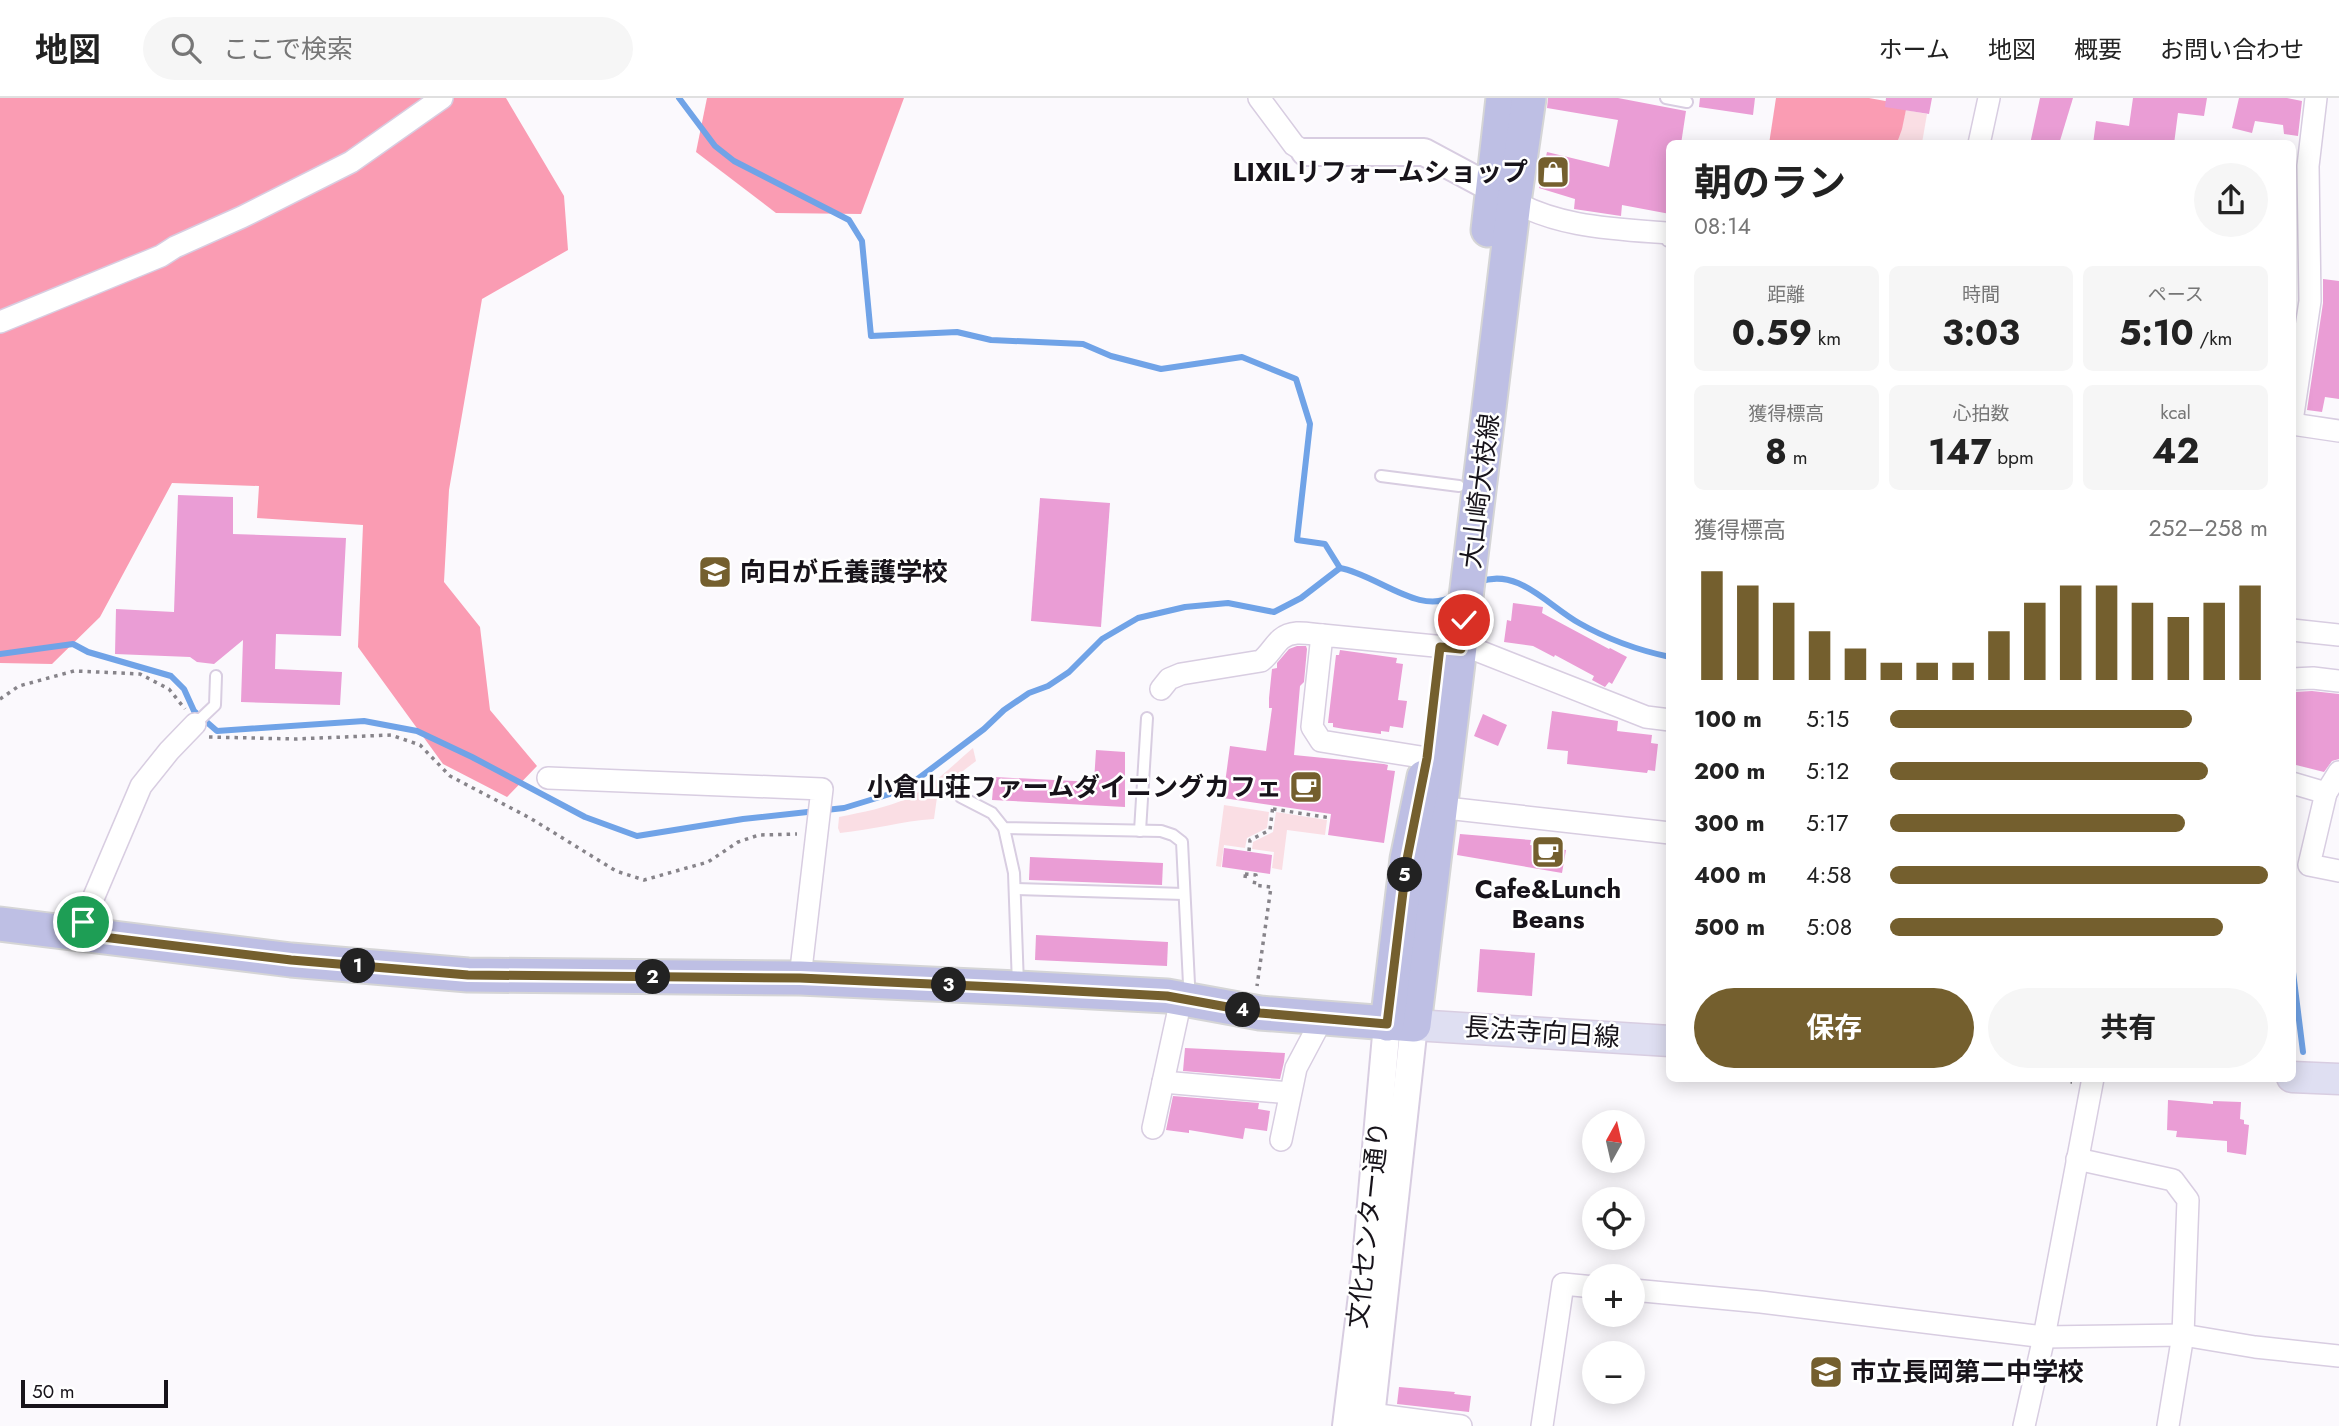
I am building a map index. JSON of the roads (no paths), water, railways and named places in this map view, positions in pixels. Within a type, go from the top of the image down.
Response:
[{"type":"main road","name":"大山崎大枝線","points":[[1401,1024],[1407,859],[1430,807],[1504,195],[1503,98]]},
{"type":"main road","name":"大山崎大枝線","points":[[1430,807],[1427,758],[1450,648],[1459,486],[1504,195],[1529,98]]},
{"type":"main road","points":[[0,923],[291,960],[468,975],[800,978],[1018,988],[1183,999],[1260,1013],[1401,1024]]},
{"type":"main road","name":"長法寺向日線","points":[[1401,1024],[1666,1041]]},
{"type":"main road","points":[[2296,1077],[2339,1079]]},
{"type":"street","points":[[0,323],[161,256],[351,162],[442,98]]},
{"type":"street","points":[[1259,98],[1294,145],[1305,152],[1424,152],[1527,210],[1598,228],[1666,233]]},
{"type":"street","points":[[1980,140],[1989,98]]},
{"type":"street","points":[[2296,395],[2310,301],[2301,230],[2300,165],[2316,98]]},
{"type":"street","points":[[2296,423],[2339,431]]},
{"type":"street","points":[[2296,630],[2339,635]]},
{"type":"street","points":[[1161,689],[1169,679],[1181,674],[1261,661],[1269,655],[1280,639],[1296,632],[1476,650],[1646,717],[1666,720]]},
{"type":"street","points":[[1322,635],[1312,727],[1321,741],[1427,758]]},
{"type":"street","points":[[2296,679],[2339,681]]},
{"type":"street","points":[[78,934],[141,786],[197,722]]},
{"type":"street","points":[[2339,772],[2326,793],[2309,865],[2339,871]]},
{"type":"street","points":[[548,778],[822,789],[800,978]]},
{"type":"street","points":[[2296,784],[2326,793]]},
{"type":"street","points":[[1430,807],[1666,832]]},
{"type":"street","points":[[1153,1128],[1183,999]]},
{"type":"street","points":[[1281,1140],[1296,1068],[1322,1018]]},
{"type":"street","name":"文化センター通り","points":[[1359,1419],[1365,1271],[1401,1024]]},
{"type":"street","points":[[1163,1082],[1290,1093]]},
{"type":"street","points":[[2024,1426],[2044,1337],[2092,1082]]},
{"type":"street","points":[[2077,1159],[2173,1180],[2188,1200],[2183,1335],[2168,1426]]},
{"type":"street","points":[[1542,1426],[1563,1284],[1582,1286]]},
{"type":"street","points":[[1645,1291],[1762,1302],[2044,1337],[2183,1335],[2255,1348],[2339,1356]]},
{"type":"street","points":[[1359,1419],[1461,1426]]},
{"type":"lane","points":[[1666,98],[1687,102]]},
{"type":"lane","points":[[1381,476],[1459,486]]},
{"type":"lane","points":[[197,722],[215,705],[216,676]]},
{"type":"lane","points":[[1140,831],[1147,718]]},
{"type":"lane","points":[[961,797],[992,813],[1004,828],[1015,889],[1018,988]]},
{"type":"lane","points":[[1004,828],[1161,831],[1182,842],[1189,984],[1183,999]]},
{"type":"lane","points":[[1015,889],[1184,894]]},
{"type":"waterway","points":[[679,98],[715,146],[734,161],[849,220],[862,241],[871,336],[957,332],[991,340],[1083,344],[1111,356],[1161,369],[1242,357],[1296,379],[1310,424],[1297,540],[1325,544],[1340,568]]},
{"type":"waterway","points":[[0,654],[73,644],[88,652],[171,676],[184,689],[194,711],[217,731],[364,721],[417,731],[585,817],[637,836],[743,819],[844,808],[903,790],[984,729],[1004,710],[1069,672],[1102,639],[1138,618],[1185,607],[1228,603],[1274,612],[1301,598],[1340,568],[1413,598],[1441,601],[1454,595]]},
{"type":"waterway","points":[[1479,582],[1493,579],[1519,584],[1600,634],[1666,656]]},
{"type":"waterway","points":[[2296,996],[2303,1052]]},
{"type":"place","name":"LIXILリフォームショップ","points":[[1553,172]]},
{"type":"place","name":"向日が丘養護学校","points":[[715,572]]},
{"type":"place","name":"小倉山荘ファームダイニングカフェ","points":[[1306,787]]},
{"type":"place","name":"Cafe&Lunch Beans","points":[[1548,852]]},
{"type":"place","name":"市立長岡第二中学校","points":[[1826,1372]]}]
